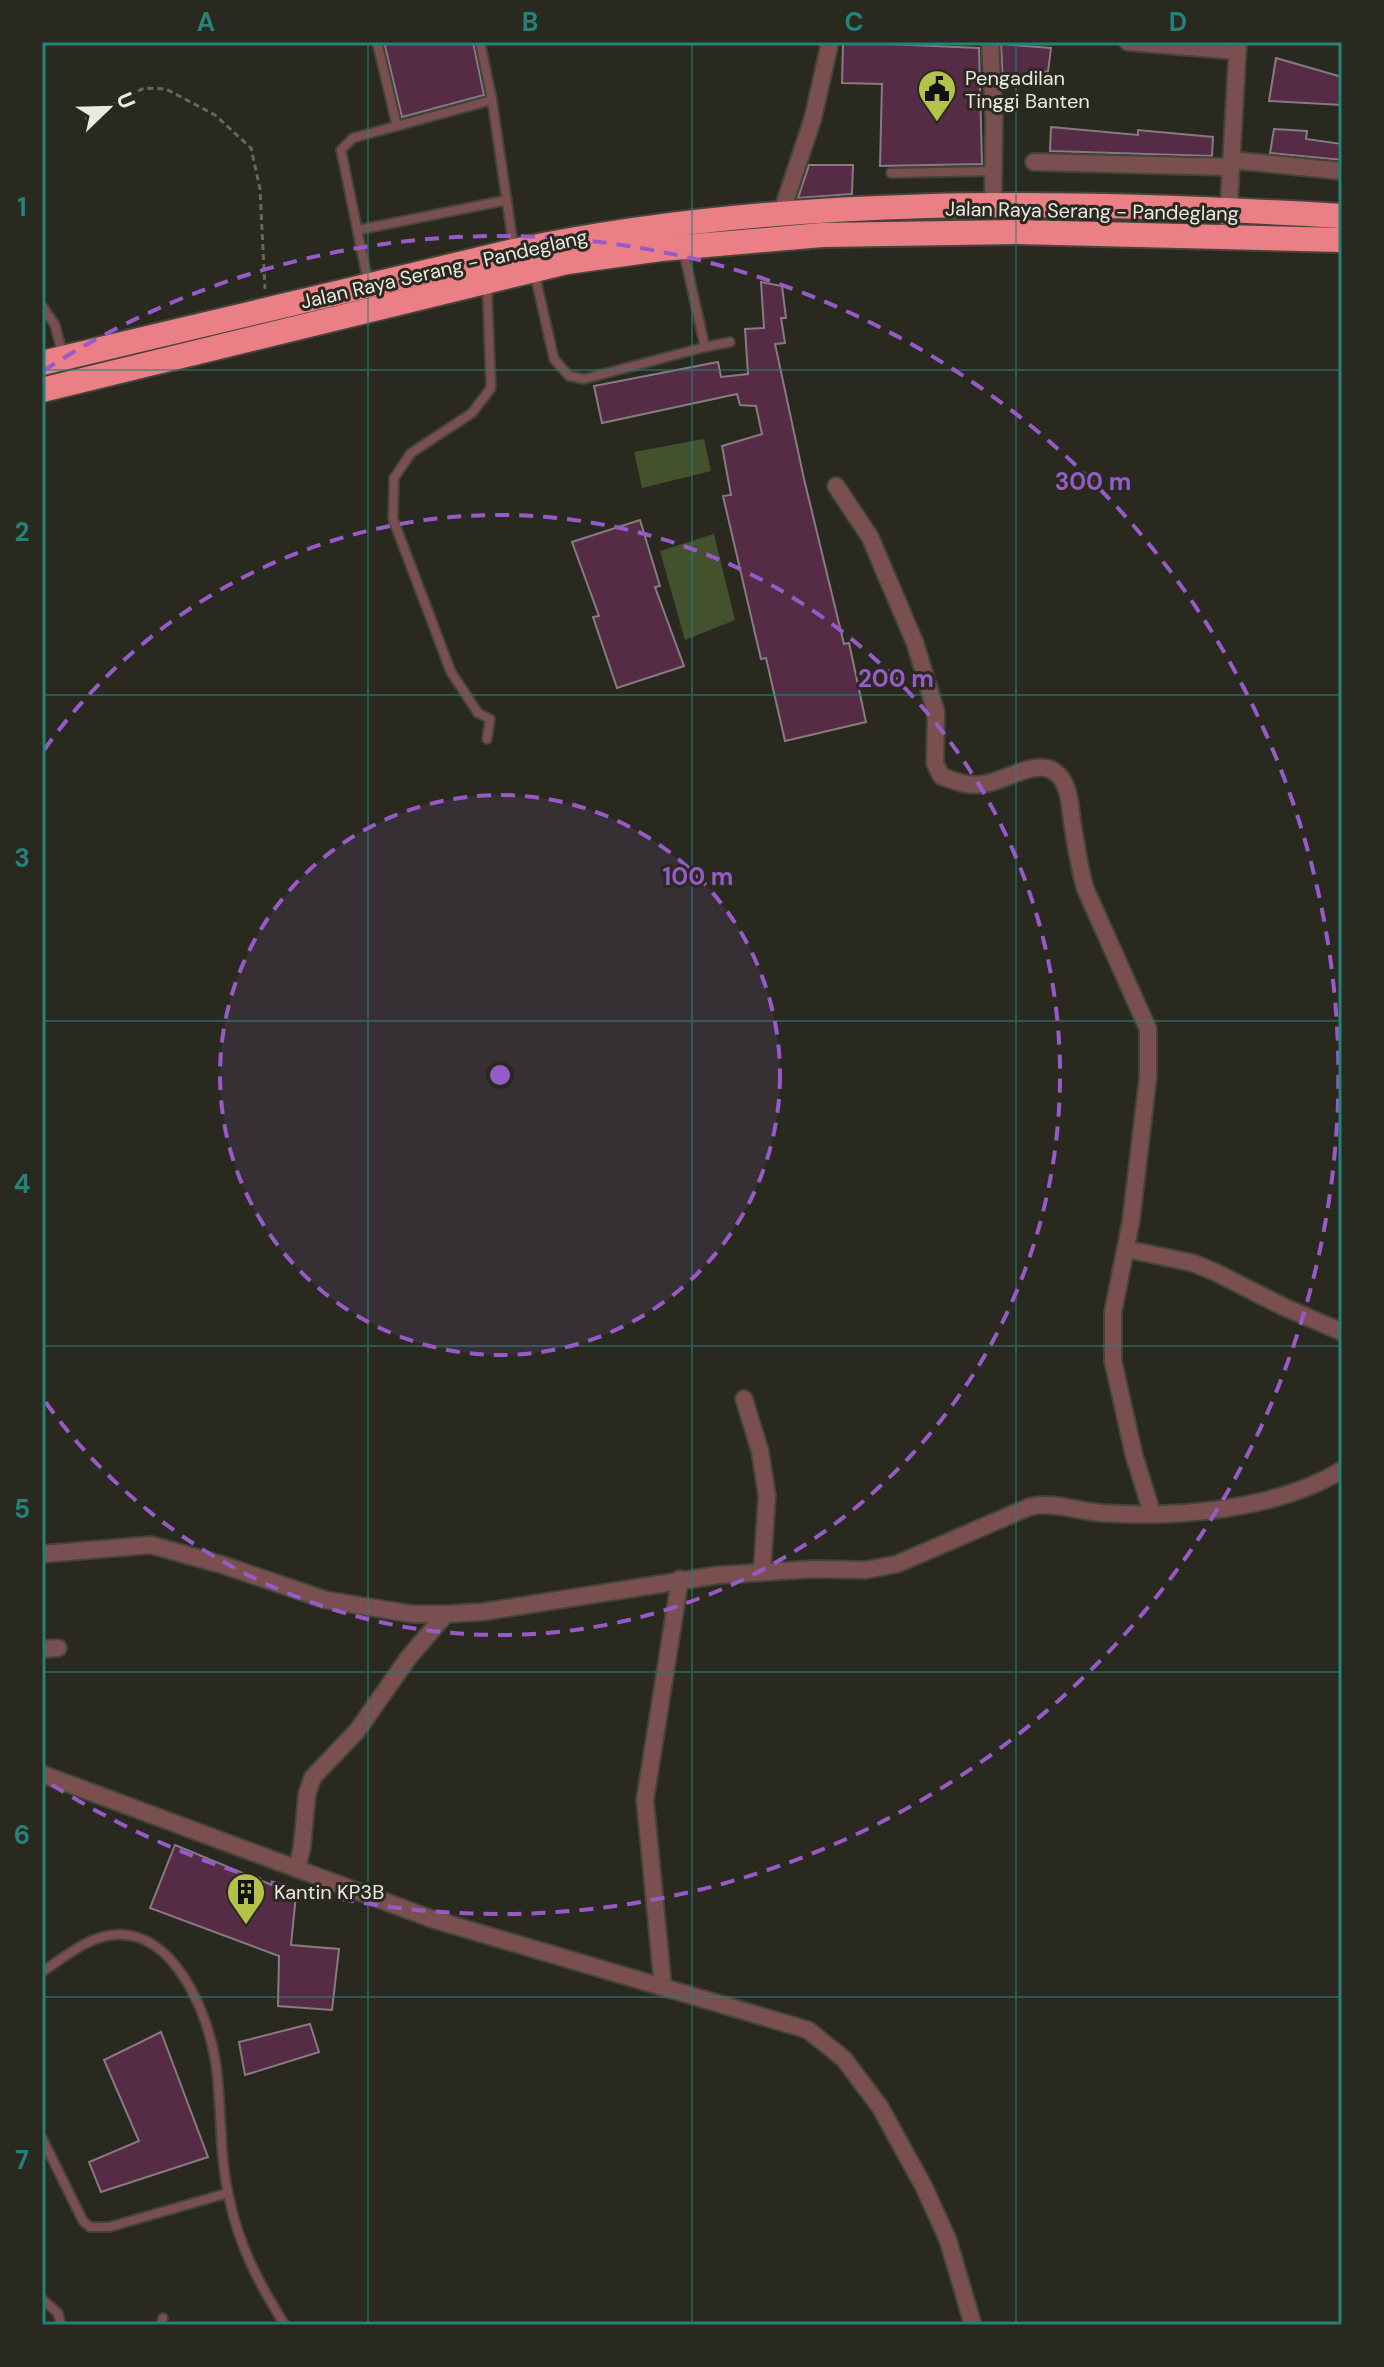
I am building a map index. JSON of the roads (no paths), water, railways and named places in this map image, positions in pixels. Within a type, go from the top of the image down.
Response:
[{"type":"highway","name":"Jalan Raya Serang - Pandeglang","points":[[53,360],[514,251],[542,261],[683,247],[822,223],[993,206],[1228,210],[1342,216]]},
{"type":"highway","points":[[1017,232],[1022,207]]},
{"type":"highway","name":"Jalan Raya Serang - Pandeglang","points":[[42,390],[486,282],[542,261],[700,222],[781,214],[822,223],[1017,232],[1342,240]]},
{"type":"street","points":[[781,214],[813,118],[830,42]]},
{"type":"street","points":[[990,42],[993,206]]},
{"type":"street","points":[[1128,42],[1237,46],[1227,237]]},
{"type":"street","points":[[1034,162],[1230,164],[1342,171]]},
{"type":"street","points":[[836,486],[870,537],[915,643],[936,712],[935,763],[941,776],[964,784],[985,785],[1029,768],[1045,767],[1058,774],[1065,785],[1085,888],[1148,1029],[1148,1077],[1126,1249],[1113,1312],[1113,1361],[1134,1455],[1152,1513]]},
{"type":"street","points":[[1126,1249],[1193,1263],[1342,1332]]},
{"type":"street","points":[[744,1399],[760,1451],[767,1496],[762,1572]]},
{"type":"street","points":[[42,1554],[151,1545],[223,1565],[326,1600],[412,1614],[482,1612],[654,1586],[680,1579],[815,1569],[866,1570],[897,1564],[1039,1504],[1101,1513],[1212,1511],[1275,1498],[1325,1481],[1342,1470]]},
{"type":"street","points":[[663,1987],[645,1800],[680,1579]]},
{"type":"street","points":[[297,1869],[307,1794],[313,1777],[357,1731],[409,1657],[446,1614]]},
{"type":"street","points":[[42,1774],[432,1919],[808,2030],[844,2059],[880,2107],[924,2187],[948,2240],[973,2325]]},
{"type":"lane","points":[[377,42],[397,126]]},
{"type":"lane","points":[[480,42],[492,100],[514,251]]},
{"type":"lane","points":[[375,309],[341,150],[353,138],[492,100]]},
{"type":"lane","points":[[891,173],[994,171]]},
{"type":"lane","points":[[358,230],[507,200]]},
{"type":"lane","points":[[683,247],[705,347]]},
{"type":"lane","points":[[542,261],[554,359],[569,376],[584,379],[730,342]]},
{"type":"lane","points":[[486,282],[491,388],[472,413],[411,453],[394,478],[393,519],[451,672],[478,713],[490,719],[487,739]]},
{"type":"lane","points":[[42,306],[55,325],[53,360]]},
{"type":"lane","points":[[42,1972],[86,1944],[112,1935],[138,1937],[164,1951],[186,1978],[204,2021],[216,2062],[228,2193],[244,2252],[256,2280],[285,2325]]},
{"type":"lane","points":[[42,2138],[83,2221],[90,2227],[109,2227],[228,2193]]},
{"type":"lane","points":[[42,2299],[58,2313],[61,2325]]},
{"type":"place","name":"Pengadilan Tinggi Banten","points":[[937,123]]},
{"type":"place","name":"Kantin KP3B","points":[[246,1926]]}]
